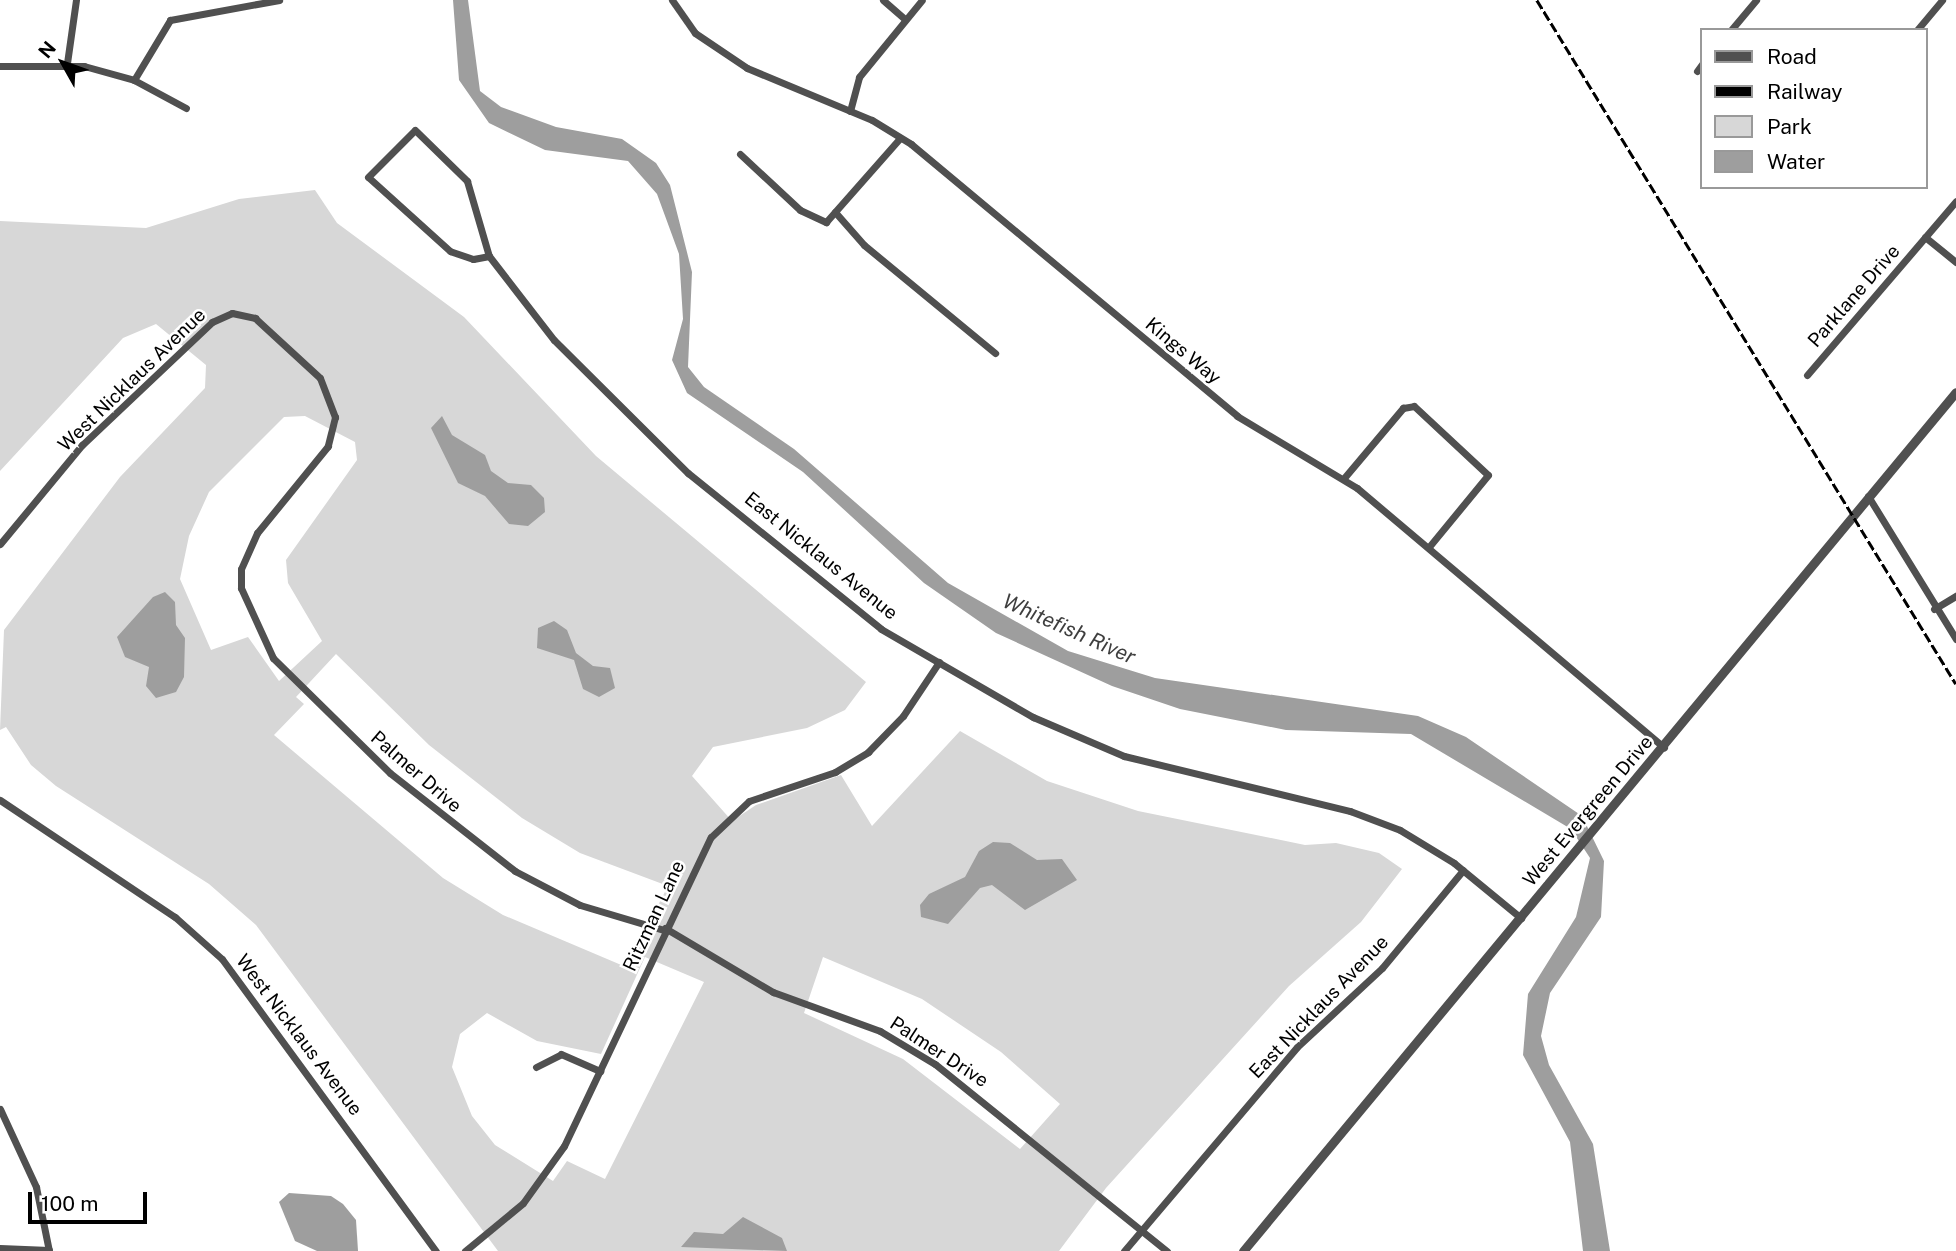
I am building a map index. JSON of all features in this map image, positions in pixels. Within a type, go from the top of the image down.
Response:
[{"type":"street","points":[[67,63],[76,0]]},
{"type":"street","points":[[134,80],[170,20],[279,0]]},
{"type":"street","name":"Kings Way","points":[[672,0],[688,26],[719,51],[775,83],[850,111],[900,138],[1237,416],[1344,478],[1664,747]]},
{"type":"street","points":[[883,0],[905,19]]},
{"type":"street","points":[[850,111],[855,83],[922,0]]},
{"type":"street","points":[[1733,28],[1756,0]]},
{"type":"street","points":[[1919,28],[1942,0]]},
{"type":"street","points":[[0,66],[67,63],[134,80],[186,108]]},
{"type":"street","name":"East Nicklaus Avenue","points":[[489,256],[472,259],[450,251],[368,177],[415,130],[467,181],[489,256],[554,340],[688,473],[864,616],[999,699],[1096,745],[1163,768],[1371,818],[1425,843],[1463,870],[1521,918]]},
{"type":"street","points":[[740,154],[808,216],[826,222],[900,138]]},
{"type":"street","name":"Parklane Drive","points":[[1807,374],[1956,201]]},
{"type":"street","points":[[835,212],[864,245],[995,353]]},
{"type":"street","name":"Parklane Drive","points":[[1925,237],[1956,262]]},
{"type":"street","name":"West Nicklaus Avenue","points":[[0,544],[124,403],[212,322],[238,313],[260,322],[320,378],[335,417],[324,453],[247,548]]},
{"type":"street","name":"West Evergreen Drive","points":[[1243,1251],[1956,392]]},
{"type":"street","points":[[1344,478],[1403,408],[1414,406],[1424,414],[1488,475],[1428,548]]},
{"type":"street","points":[[1868,496],[1934,609],[1956,639]]},
{"type":"street","name":"Palmer Drive","points":[[247,548],[241,588],[273,658],[390,773],[537,885],[665,929],[773,992],[908,1047],[1006,1117],[1167,1251]]},
{"type":"street","points":[[1934,609],[1956,596]]},
{"type":"street","name":"Ritzman Lane","points":[[465,1251],[536,1187],[564,1146],[665,929],[723,823],[757,797],[835,772],[868,752],[903,716],[939,662]]},
{"type":"street","name":"West Nicklaus Avenue","points":[[0,800],[160,906],[222,959],[436,1251]]},
{"type":"street","name":"East Nicklaus Avenue","points":[[1142,1230],[1297,1047],[1382,968],[1463,870]]},
{"type":"street","points":[[537,1067],[561,1054],[600,1071]]},
{"type":"street","points":[[0,1110],[36,1187],[49,1251],[0,1248]]},
{"type":"street","points":[[1124,1251],[1142,1230]]},
{"type":"green space","points":[[315,190],[337,223],[464,317],[596,456],[866,682],[845,710],[807,728],[713,747],[692,776],[732,821],[756,805],[841,775],[872,826],[960,731],[1047,781],[1138,811],[1305,845],[1336,843],[1379,853],[1402,869],[1361,922],[1289,986],[1106,1188],[1059,1251],[498,1251],[256,925],[209,884],[56,786],[31,765],[6,727],[0,730],[4,630],[120,477],[205,388],[206,365],[156,324],[123,338],[0,471],[0,221],[146,228],[239,199]],"holes":[[[305,416],[355,442],[357,460],[286,560],[288,583],[322,641],[279,681],[248,637],[211,650],[180,579],[189,536],[209,492],[284,417]],[[336,654],[429,745],[522,818],[580,853],[668,886],[626,967],[503,915],[443,878],[274,735],[304,704],[296,697]],[[645,957],[704,982],[605,1179],[567,1161],[553,1181],[495,1145],[472,1116],[452,1067],[460,1034],[487,1013],[537,1041],[601,1054]],[[823,957],[922,999],[1001,1052],[1060,1104],[1020,1149],[903,1059],[804,1013]]]},
{"type":"water","points":[[453,0],[468,0],[480,91],[501,107],[556,127],[622,139],[656,163],[670,185],[692,272],[688,367],[704,387],[794,449],[948,583],[1068,651],[1155,678],[1418,716],[1466,737],[1582,816],[1604,861],[1601,917],[1550,993],[1541,1036],[1549,1065],[1593,1144],[1610,1251],[1583,1251],[1570,1142],[1523,1055],[1528,994],[1576,917],[1590,858],[1571,829],[1411,734],[1286,730],[1180,709],[1112,686],[996,633],[924,583],[803,472],[687,393],[672,360],[683,319],[679,254],[657,194],[628,161],[545,150],[489,123],[459,80]]},
{"type":"water","points":[[442,416],[452,435],[485,455],[491,471],[508,483],[531,485],[544,498],[545,512],[528,526],[509,524],[485,496],[458,483],[431,428]]},
{"type":"water","points":[[165,592],[175,602],[176,625],[185,638],[184,677],[176,692],[156,698],[146,686],[149,667],[125,657],[117,637],[153,597]]},
{"type":"water","points":[[554,621],[567,630],[576,653],[593,666],[610,668],[615,688],[599,697],[583,689],[574,660],[537,648],[538,628]]},
{"type":"water","points":[[993,842],[1010,843],[1037,860],[1062,859],[1077,880],[1025,910],[992,885],[980,888],[948,924],[921,917],[920,905],[929,894],[965,877],[979,851]]},
{"type":"water","points":[[289,1193],[331,1196],[343,1204],[356,1220],[358,1251],[317,1251],[295,1241],[279,1202]]},
{"type":"water","points":[[743,1217],[782,1238],[787,1251],[681,1247],[694,1232],[723,1234]]},
{"type":"railway","points":[[1537,0],[1956,684]]},
{"type":"water label","name":"Whitefish River","points":[[1069,629]]}]
